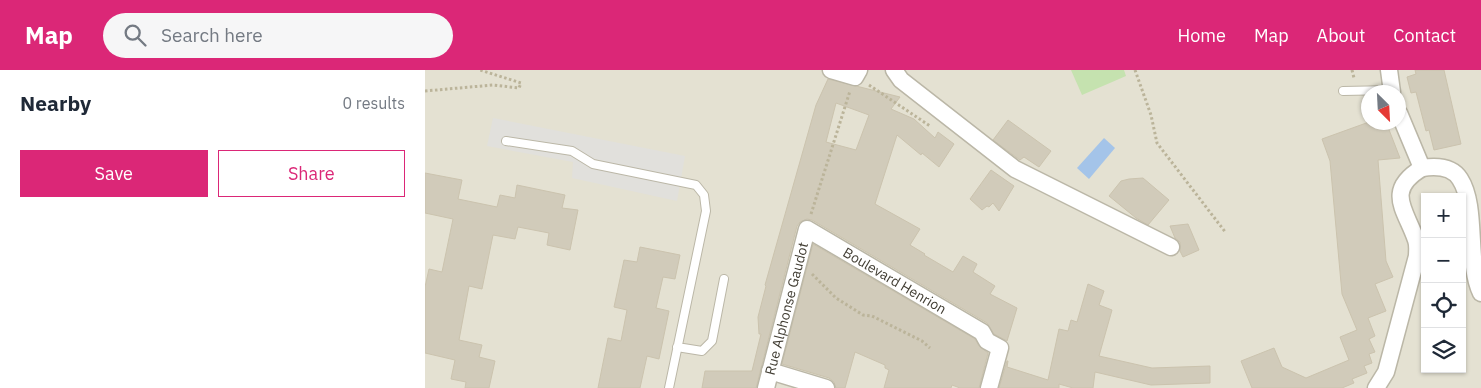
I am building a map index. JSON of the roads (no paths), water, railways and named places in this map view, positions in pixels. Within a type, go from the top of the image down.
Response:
[{"type":"street","points":[[831,70],[857,74]]},
{"type":"street","points":[[894,70],[901,80],[1015,169],[1171,247]]},
{"type":"street","points":[[1389,70],[1391,85]]},
{"type":"street","points":[[1406,130],[1422,168]]},
{"type":"street","points":[[1376,388],[1386,372],[1417,256],[1417,242],[1402,210],[1402,188],[1409,176],[1422,168],[1435,166],[1449,169],[1460,177],[1468,204],[1475,274],[1481,293]]},
{"type":"street","name":"Rue Alphonse Gaudot","points":[[766,388],[807,229]]},
{"type":"street","name":"Boulevard Henrion","points":[[807,229],[982,332],[987,341],[1000,348],[989,388]]},
{"type":"street","points":[[770,371],[826,388]]},
{"type":"lane","points":[[1343,91],[1361,91]]},
{"type":"lane","points":[[506,141],[573,151],[593,164],[696,185],[703,195],[706,211],[669,388]]},
{"type":"lane","points":[[677,348],[702,351],[712,341],[724,279]]},
{"type":"water","points":[[1104,138],[1115,148],[1089,179],[1077,168]]}]
